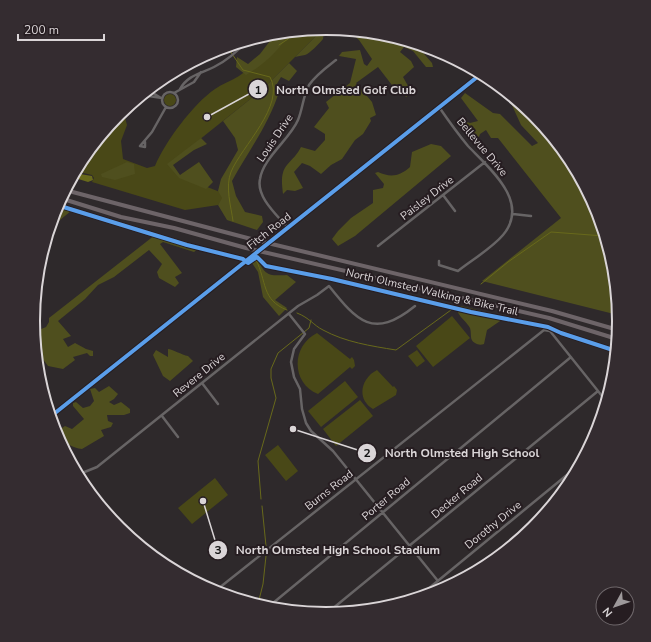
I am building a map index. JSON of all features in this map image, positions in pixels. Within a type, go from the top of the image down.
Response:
[{"type":"highway","points":[[71,192],[278,246],[552,311],[612,328]]},
{"type":"highway","points":[[67,200],[121,216],[174,228],[246,248],[549,318],[611,337]]},
{"type":"street","points":[[180,89],[184,82],[230,58],[239,52],[242,48]]},
{"type":"street","name":"Louis Drive","points":[[288,228],[265,200],[260,188],[260,179],[264,168],[298,120],[305,93],[310,84],[336,60]]},
{"type":"street","points":[[166,108],[162,104],[162,98],[167,92],[174,93],[194,82],[202,72]]},
{"type":"street","name":"Fitch Road","points":[[55,413],[476,78]]},
{"type":"street","points":[[153,93],[162,98]]},
{"type":"street","points":[[166,108],[174,107],[178,103],[178,98],[174,93]]},
{"type":"street","points":[[149,96],[162,98]]},
{"type":"street","name":"Bellevue Drive","points":[[438,107],[468,146],[485,162],[504,186],[511,200],[513,214]]},
{"type":"street","points":[[145,142],[166,108]]},
{"type":"street","name":"Paisley Drive","points":[[378,246],[485,162]]},
{"type":"street","points":[[443,195],[455,211]]},
{"type":"street","points":[[439,261],[440,265],[458,271],[503,235],[509,226],[513,214],[531,216]]},
{"type":"street","name":"Revere Drive","points":[[83,472],[97,467],[289,314],[329,286],[357,318],[366,322],[387,323],[403,316],[415,306]]},
{"type":"street","points":[[289,314],[304,332],[304,336],[294,349],[291,362],[294,376],[301,394],[303,416],[309,428],[331,448],[438,581]]},
{"type":"street","name":"Burns Road","points":[[221,587],[544,330],[550,331],[571,357]]},
{"type":"street","points":[[571,357],[602,396]]},
{"type":"street","name":"Porter Road","points":[[274,603],[571,357]]},
{"type":"street","points":[[202,383],[218,404]]},
{"type":"street","name":"Decker Road","points":[[335,606],[598,391]]},
{"type":"street","points":[[162,416],[178,437]]},
{"type":"street","name":"Dorothy Drive","points":[[431,586],[565,476]]},
{"type":"shaded area","points":[[324,35],[323,39],[312,51],[305,55],[295,57],[316,36]]},
{"type":"shaded area","points":[[316,36],[264,88],[169,164],[179,176],[220,192],[223,198],[218,205],[185,210],[92,182],[94,178],[92,175],[81,173],[110,132],[125,117],[127,125],[121,141],[123,159],[147,168],[155,166],[180,124],[198,104],[215,89],[236,78],[262,55],[277,39]]},
{"type":"shaded area","points":[[287,37],[272,56],[253,71],[246,75],[236,67],[237,57],[248,64],[260,54],[271,40]]},
{"type":"shaded area","points":[[355,37],[381,40],[417,50],[423,52],[432,63],[433,67],[426,67],[413,51],[404,47],[400,52],[411,61],[414,67],[403,77],[412,93],[406,97],[399,88],[395,89],[378,67],[356,83],[372,102],[376,115],[370,118],[371,121],[363,134],[355,140],[342,159],[331,165],[321,174],[310,166],[302,163],[294,172],[303,188],[295,191],[287,190],[283,194],[282,179],[285,168],[301,147],[315,151],[325,140],[325,134],[314,127],[329,108],[326,102],[350,83],[356,59],[339,56],[342,52],[360,50],[364,64],[367,66],[372,59]]},
{"type":"shaded area","points":[[289,63],[297,71],[289,81],[281,77],[275,87],[279,92],[270,115],[232,181],[236,196],[245,212],[262,216],[263,222],[257,230],[227,220],[218,205],[222,198],[218,191],[221,179],[238,150],[235,138],[223,121],[264,88]]},
{"type":"shaded area","points":[[465,93],[493,113],[500,114],[532,146],[538,143],[521,125],[511,104],[541,132],[563,162],[590,212],[602,247],[609,284],[612,313],[482,281],[561,218],[498,138],[491,138],[486,130],[480,134],[477,143],[474,143],[465,134],[461,126],[464,121],[470,123],[478,121],[461,98]]},
{"type":"shaded area","points":[[172,94],[175,95],[175,105],[168,106],[165,105],[164,98],[165,95]]},
{"type":"shaded area","points":[[201,138],[207,144],[194,150],[173,165],[180,175],[199,162],[213,182],[206,189],[179,178],[167,164]]},
{"type":"shaded area","points":[[431,144],[441,146],[451,156],[355,236],[338,246],[332,239],[338,231],[351,218],[373,203],[373,190],[383,188],[384,184],[375,173],[378,172],[387,175],[395,175],[403,172],[410,167],[412,152]]},
{"type":"shaded area","points":[[127,162],[134,164],[135,174],[115,180],[102,177],[101,174]]},
{"type":"shaded area","points":[[80,174],[92,176],[93,180],[88,182],[78,179]]},
{"type":"shaded area","points":[[63,209],[71,211],[57,222]]},
{"type":"shaded area","points":[[155,235],[200,247],[194,252],[163,242],[160,244],[182,273],[175,277],[179,283],[175,287],[159,278],[157,272],[162,264],[149,250],[114,277],[98,285],[85,299],[58,321],[71,336],[63,339],[68,347],[75,343],[93,351],[93,356],[90,356],[87,353],[73,357],[75,360],[63,369],[48,366],[42,358],[40,330],[46,327],[49,322],[49,318]]},
{"type":"shaded area","points":[[257,259],[265,272],[268,274],[287,275],[296,282],[275,300],[287,308],[279,316],[263,297],[258,272],[252,263]]},
{"type":"shaded area","points":[[461,306],[506,317],[487,330],[484,344],[481,345],[473,342],[470,328],[457,310]]},
{"type":"shaded area","points":[[452,316],[470,338],[433,367],[416,346]]},
{"type":"shaded area","points":[[317,333],[350,359],[352,357],[355,366],[352,369],[350,367],[318,394],[309,389],[303,382],[299,373],[298,364],[302,346],[308,339]]},
{"type":"shaded area","points":[[168,349],[188,356],[193,361],[170,381],[163,376],[153,355],[156,350],[168,357]]},
{"type":"shaded area","points":[[417,350],[425,361],[417,367],[408,356]]},
{"type":"shaded area","points":[[377,370],[397,390],[396,395],[373,409],[364,400],[363,389],[367,378]]},
{"type":"shaded area","points":[[345,381],[358,397],[321,427],[308,411]]},
{"type":"shaded area","points":[[109,386],[118,394],[109,402],[114,405],[121,402],[130,409],[130,413],[124,415],[107,415],[108,421],[113,423],[111,427],[101,430],[104,436],[82,449],[75,448],[67,444],[61,430],[65,426],[72,429],[84,419],[73,406],[73,403],[76,402],[83,408],[90,406],[94,401],[90,389],[95,388],[99,392]]},
{"type":"shaded area","points":[[360,400],[373,416],[336,446],[323,429]]},
{"type":"shaded area","points":[[278,445],[298,471],[286,481],[265,455]]},
{"type":"shaded area","points":[[215,478],[228,495],[192,524],[178,508]]},
{"type":"waterway","points":[[279,45],[289,37]]},
{"type":"waterway","points":[[230,51],[243,70],[270,77],[273,88],[272,100],[267,113],[236,162],[229,178],[228,190],[233,221]]},
{"type":"waterway","points":[[481,284],[508,262],[551,232],[598,236]]},
{"type":"waterway","points":[[256,260],[269,295],[273,301],[287,310]]},
{"type":"waterway","points":[[297,313],[320,328],[340,338],[396,350],[451,310]]},
{"type":"waterway","points":[[261,499],[258,461],[276,398],[271,378],[271,369],[278,353],[309,328],[311,320]]},
{"type":"waterway","points":[[262,506],[266,546]]},
{"type":"waterway","points":[[259,599],[263,584],[266,556]]},
{"type":"cycle path","points":[[55,413],[476,78]]},
{"type":"cycle path","name":"North Olmsted Walking & Bike Trail","points":[[63,207],[187,245],[243,259],[248,263],[257,257],[266,266],[332,279],[471,312],[548,327],[561,333],[610,349]]},
{"type":"place","name":"North Olmsted Golf Club","points":[[207,117]]},
{"type":"place","name":"North Olmsted High School","points":[[293,429]]},
{"type":"place","name":"North Olmsted High School Stadium","points":[[203,501]]}]
